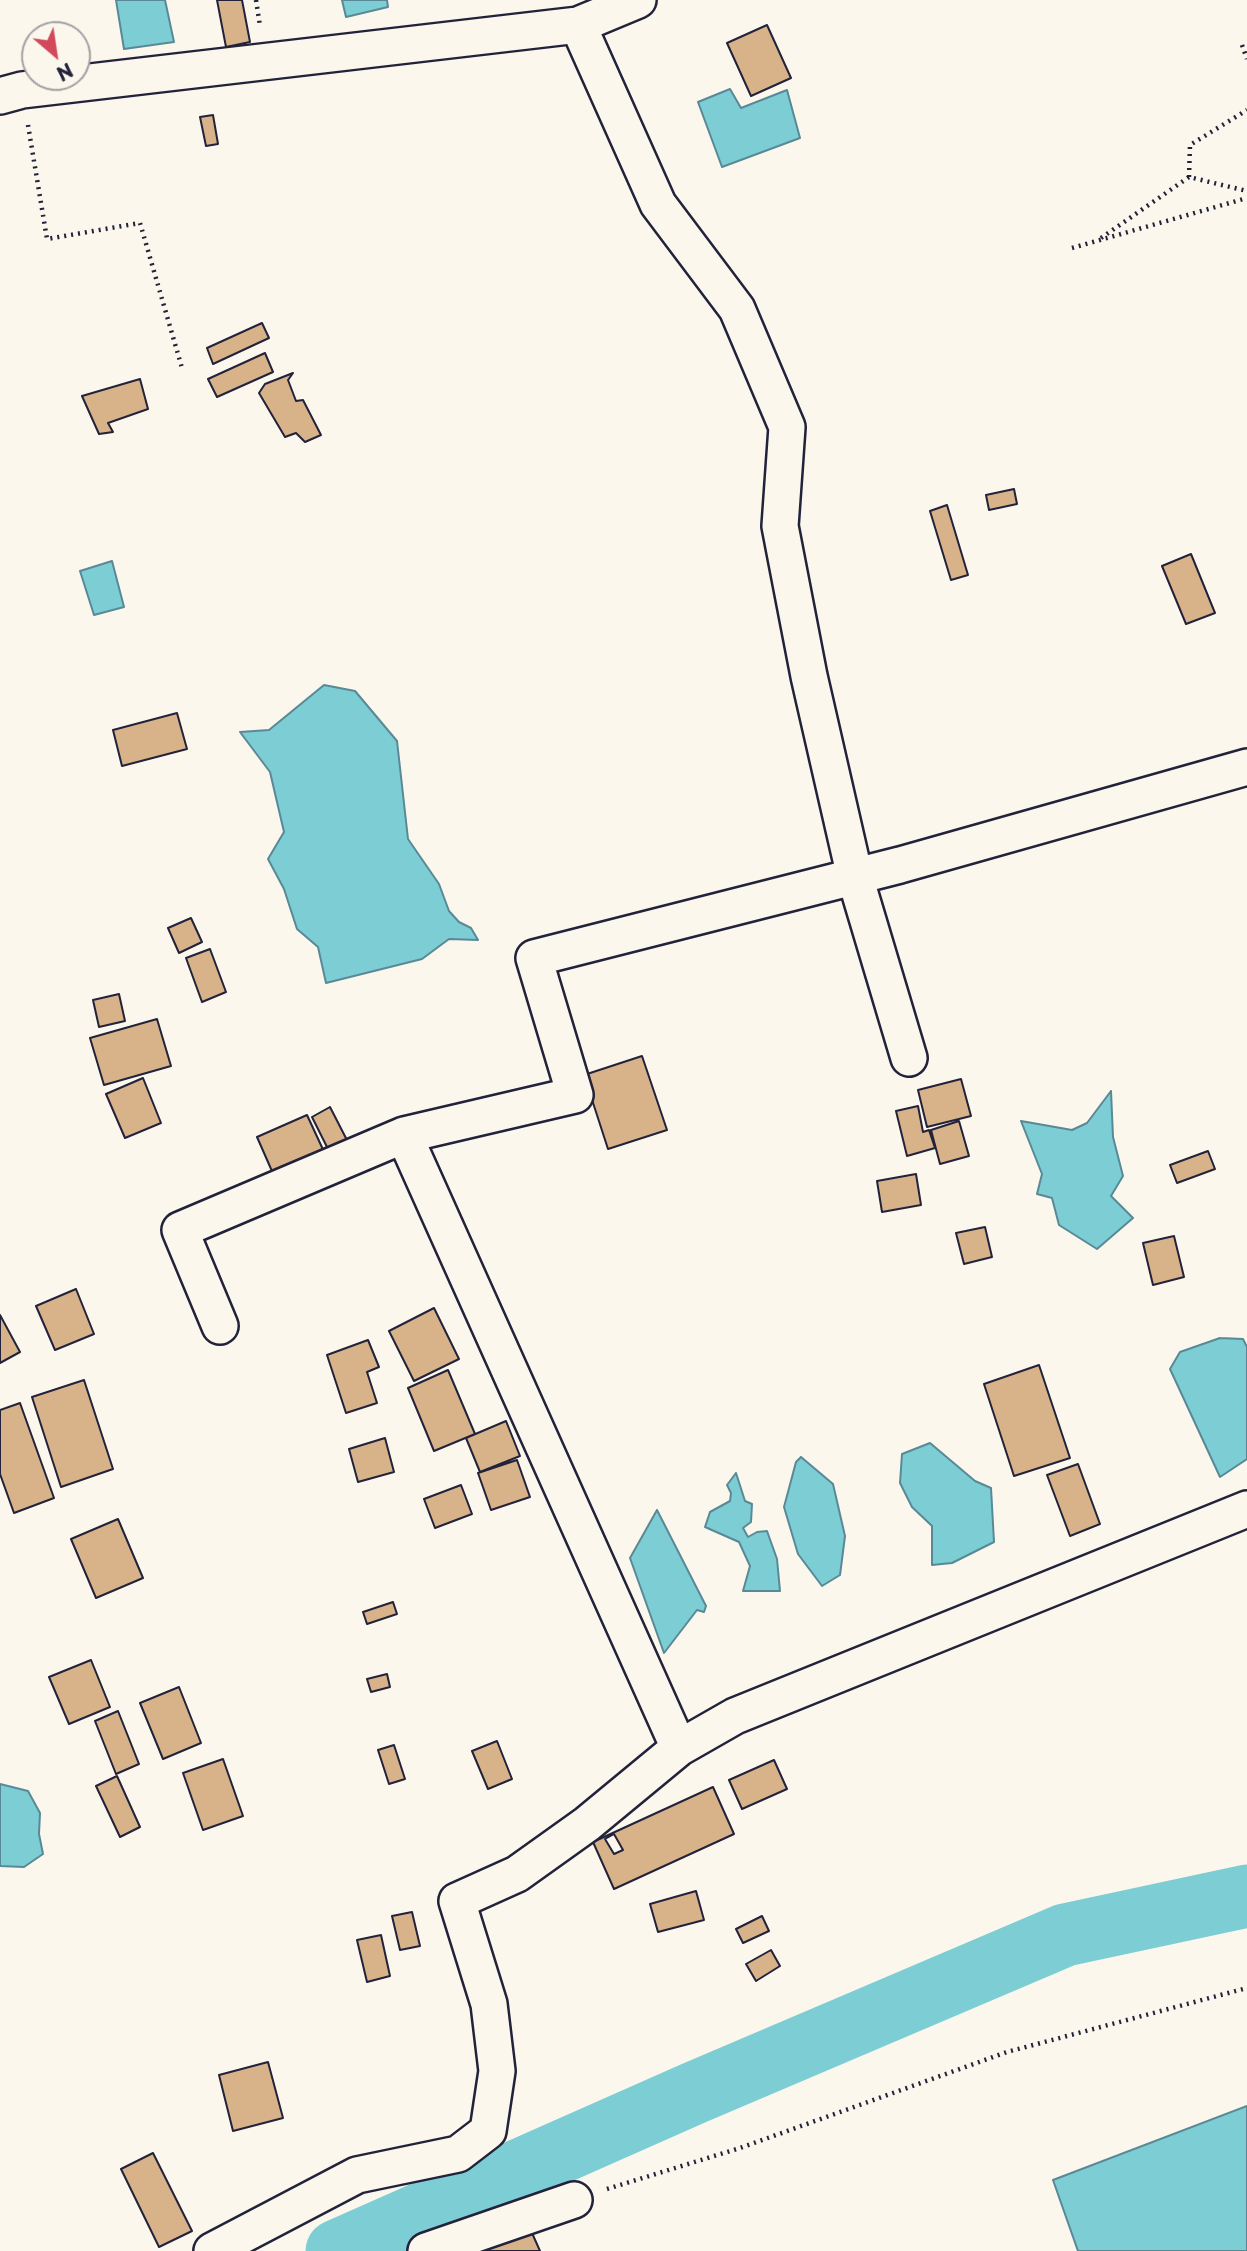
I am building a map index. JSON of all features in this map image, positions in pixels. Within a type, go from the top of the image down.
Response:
[{"type":"street","points":[[11,93],[578,25],[638,0]]},
{"type":"street","points":[[578,25],[658,204],[737,309],[787,427],[780,526],[808,676],[855,877],[909,1058]]},
{"type":"street","points":[[220,1326],[180,1230],[404,1135],[575,1095],[534,958],[855,877],[1247,767]]},
{"type":"street","points":[[404,1135],[679,1748]]},
{"type":"street","points":[[212,2251],[357,2175],[458,2154],[488,2131],[497,2071],[489,2004],[457,1901],[517,1874],[587,1824],[679,1748],[735,1716],[1247,1509]]},
{"type":"street","points":[[426,2251],[574,2200]]},
{"type":"path","points":[[1242,45],[1247,59]]},
{"type":"path","points":[[11,93],[47,239],[141,223],[183,368]]},
{"type":"path","points":[[1189,177],[1190,145],[1247,110]]},
{"type":"path","points":[[1097,240],[1189,177],[1247,191]]},
{"type":"path","points":[[1072,248],[1247,198]]},
{"type":"path","points":[[574,2200],[740,2148],[1007,2052],[1247,1988]]},
{"type":"water","points":[[116,0],[165,0],[174,42],[124,49]]},
{"type":"water","points":[[342,0],[387,0],[388,7],[346,17]]},
{"type":"water","points":[[730,89],[741,108],[787,90],[800,138],[722,167],[698,102]]},
{"type":"water","points":[[112,561],[124,607],[94,615],[80,571]]},
{"type":"water","points":[[324,685],[355,691],[397,741],[408,839],[439,884],[449,911],[459,922],[471,928],[478,940],[449,939],[422,959],[326,983],[318,947],[297,929],[284,889],[268,859],[284,832],[270,772],[240,732],[269,730]]},
{"type":"water","points":[[1111,1091],[1113,1137],[1123,1176],[1111,1196],[1133,1218],[1097,1249],[1059,1225],[1052,1198],[1037,1194],[1042,1174],[1021,1121],[1072,1130],[1087,1123]]},
{"type":"water","points":[[1220,1338],[1243,1339],[1247,1347],[1247,1459],[1220,1477],[1170,1369],[1180,1352]]},
{"type":"water","points":[[930,1443],[975,1481],[991,1488],[994,1542],[952,1563],[932,1565],[932,1526],[912,1507],[900,1483],[902,1454]]},
{"type":"water","points":[[801,1457],[833,1484],[845,1536],[840,1575],[822,1586],[798,1554],[784,1507],[796,1462]]},
{"type":"water","points":[[736,1473],[745,1501],[752,1504],[751,1522],[743,1528],[748,1537],[767,1531],[777,1559],[780,1591],[743,1591],[750,1566],[739,1542],[705,1527],[710,1512],[730,1501],[731,1493],[727,1485]]},
{"type":"water","points":[[657,1510],[706,1606],[704,1612],[697,1610],[664,1653],[630,1558]]},
{"type":"water","points":[[0,1784],[28,1791],[40,1813],[39,1834],[43,1854],[24,1867],[0,1866]]},
{"type":"water","points":[[1247,2106],[1247,2251],[1078,2251],[1053,2180]]},
{"type":"building","points":[[217,0],[242,0],[250,42],[226,47]]},
{"type":"building","points":[[767,25],[791,78],[751,96],[727,43]]},
{"type":"building","points":[[213,115],[218,144],[206,146],[200,117]]},
{"type":"building","points":[[262,323],[269,338],[213,364],[207,348]]},
{"type":"building","points":[[265,353],[273,372],[217,397],[208,379]]},
{"type":"building","points":[[293,373],[288,380],[296,401],[303,400],[321,435],[305,442],[296,433],[285,437],[259,393],[265,384]]},
{"type":"building","points":[[140,379],[148,409],[108,423],[113,432],[99,434],[82,396]]},
{"type":"building","points":[[1014,489],[1017,504],[989,510],[986,495]]},
{"type":"building","points":[[947,505],[968,575],[951,580],[930,511]]},
{"type":"building","points":[[1191,554],[1215,613],[1186,624],[1162,566]]},
{"type":"building","points":[[177,713],[187,749],[122,766],[113,730]]},
{"type":"building","points":[[191,918],[202,942],[179,953],[168,928]]},
{"type":"building","points":[[210,949],[226,992],[202,1002],[186,958]]},
{"type":"building","points":[[119,994],[125,1021],[99,1027],[93,1000]]},
{"type":"building","points":[[157,1019],[171,1066],[104,1085],[90,1038]]},
{"type":"building","points":[[642,1056],[667,1130],[608,1149],[584,1075]]},
{"type":"building","points":[[143,1078],[161,1123],[125,1138],[106,1094]]},
{"type":"building","points":[[961,1079],[971,1116],[927,1127],[918,1090]]},
{"type":"building","points":[[918,1106],[923,1132],[929,1130],[935,1148],[907,1156],[896,1111]]},
{"type":"building","points":[[330,1107],[350,1146],[331,1155],[312,1117]]},
{"type":"building","points":[[307,1115],[326,1156],[275,1178],[257,1137]]},
{"type":"building","points":[[959,1121],[969,1156],[940,1164],[931,1130]]},
{"type":"building","points":[[1208,1151],[1215,1169],[1177,1183],[1170,1165]]},
{"type":"building","points":[[916,1174],[921,1205],[882,1212],[877,1181]]},
{"type":"building","points":[[985,1227],[992,1257],[964,1264],[956,1233]]},
{"type":"building","points":[[1174,1236],[1184,1277],[1153,1285],[1143,1243]]},
{"type":"building","points":[[76,1289],[94,1334],[55,1350],[36,1306]]},
{"type":"building","points":[[434,1308],[459,1359],[414,1381],[389,1331]]},
{"type":"building","points":[[0,1315],[20,1352],[0,1363]]},
{"type":"building","points":[[368,1340],[379,1367],[367,1372],[377,1403],[346,1413],[327,1355]]},
{"type":"building","points":[[1039,1365],[1070,1458],[1014,1476],[984,1384]]},
{"type":"building","points":[[448,1370],[475,1434],[434,1451],[408,1388]]},
{"type":"building","points":[[84,1380],[113,1469],[61,1487],[32,1397]]},
{"type":"building","points":[[20,1403],[54,1498],[14,1513],[0,1474],[0,1410]]},
{"type":"building","points":[[506,1421],[520,1456],[480,1472],[466,1438]]},
{"type":"building","points":[[385,1438],[394,1472],[358,1482],[349,1449]]},
{"type":"building","points":[[517,1460],[530,1497],[491,1510],[478,1473]]},
{"type":"building","points":[[1078,1464],[1100,1524],[1070,1536],[1047,1475]]},
{"type":"building","points":[[461,1485],[472,1514],[435,1528],[424,1499]]},
{"type":"building","points":[[118,1519],[143,1578],[96,1598],[71,1539]]},
{"type":"building","points":[[393,1602],[397,1614],[367,1624],[363,1612]]},
{"type":"building","points":[[91,1660],[110,1707],[69,1724],[49,1677]]},
{"type":"building","points":[[387,1674],[390,1687],[371,1692],[367,1679]]},
{"type":"building","points":[[179,1687],[201,1743],[163,1759],[140,1703]]},
{"type":"building","points":[[118,1711],[139,1764],[116,1774],[95,1721]]},
{"type":"building","points":[[497,1741],[512,1779],[488,1789],[472,1751]]},
{"type":"building","points":[[394,1745],[405,1779],[389,1784],[378,1750]]},
{"type":"building","points":[[223,1759],[243,1816],[203,1830],[183,1773]]},
{"type":"building","points":[[774,1760],[787,1789],[742,1809],[729,1780]]},
{"type":"building","points":[[117,1776],[140,1827],[120,1837],[96,1786]]},
{"type":"building","points":[[713,1787],[734,1834],[614,1889],[593,1842]]},
{"type":"building","points":[[614,1834],[623,1850],[614,1854],[605,1839]]},
{"type":"building","points":[[696,1891],[704,1920],[658,1932],[650,1904]]},
{"type":"building","points":[[412,1912],[420,1946],[400,1950],[392,1916]]},
{"type":"building","points":[[762,1916],[769,1931],[743,1943],[736,1929]]},
{"type":"building","points":[[381,1935],[390,1976],[367,1982],[357,1940]]},
{"type":"building","points":[[771,1950],[780,1966],[756,1981],[746,1964]]},
{"type":"building","points":[[268,2062],[283,2118],[233,2131],[219,2075]]},
{"type":"building","points":[[153,2153],[192,2231],[159,2247],[121,2169]]},
{"type":"building","points":[[528,2224],[540,2251],[469,2251]]},
{"type":"waterway","points":[[337,2251],[694,2093],[1065,1935],[1247,1896]]}]
